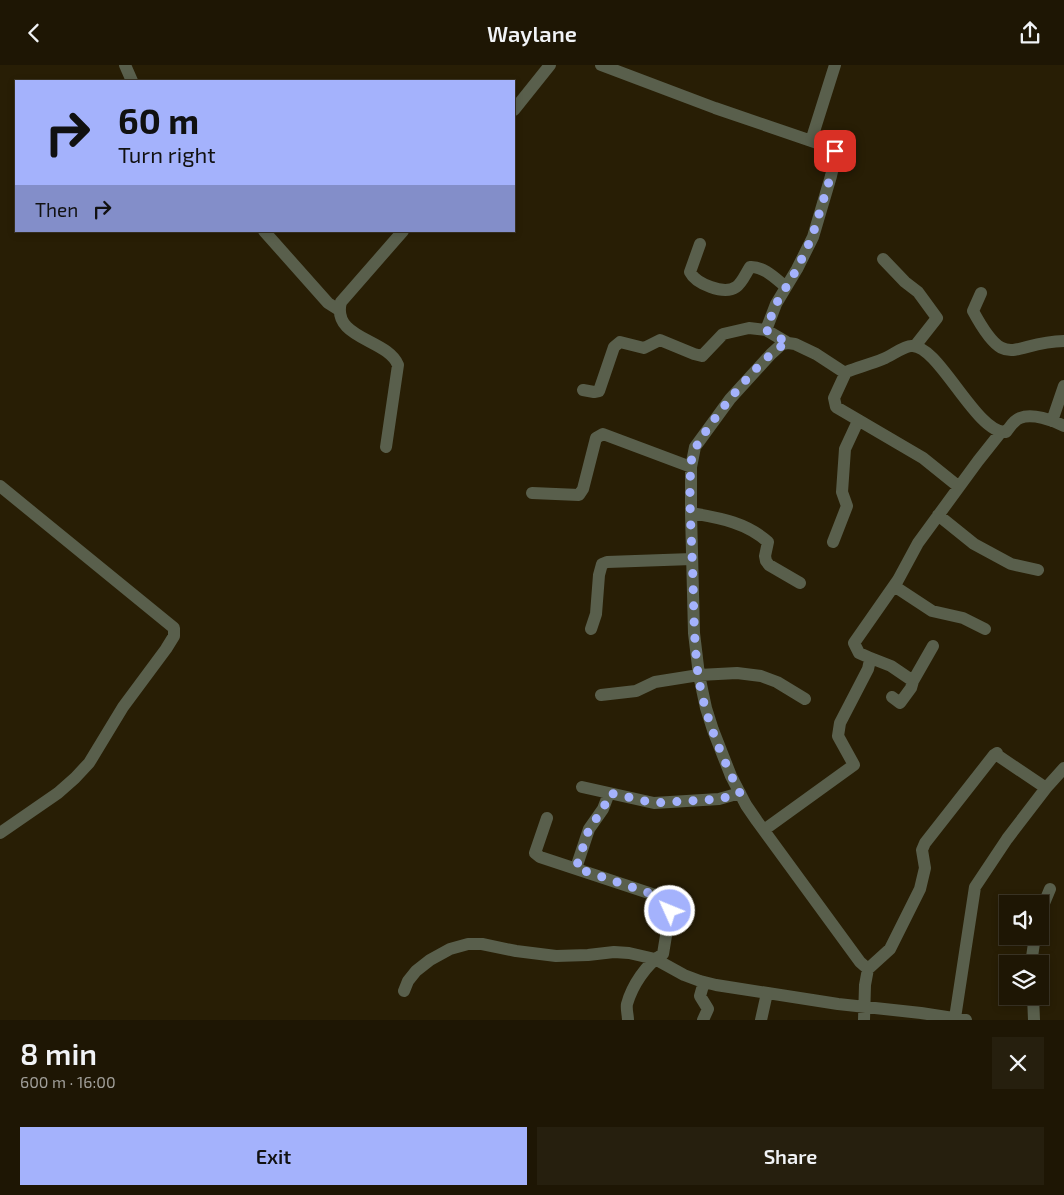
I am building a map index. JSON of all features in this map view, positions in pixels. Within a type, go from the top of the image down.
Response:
[{"type":"street","points":[[125,65],[132,80]]},
{"type":"street","points":[[515,109],[550,65]]},
{"type":"street","points":[[601,65],[715,108],[829,147],[835,151],[836,154],[818,224],[805,254],[776,304],[766,330]]},
{"type":"street","points":[[812,141],[835,65]]},
{"type":"street","points":[[265,232],[328,303],[338,310],[345,325],[353,332],[392,355],[398,365],[386,447]]},
{"type":"street","points":[[338,310],[340,302],[402,232]]},
{"type":"street","points":[[700,244],[690,272],[692,277],[702,284],[715,288],[730,289],[738,286],[750,267],[754,267],[762,269],[786,287]]},
{"type":"street","points":[[883,259],[905,282],[918,292],[937,318],[914,346]]},
{"type":"street","points":[[981,293],[973,311],[994,344],[1007,352],[1026,349],[1051,341],[1064,341]]},
{"type":"street","points":[[583,390],[599,391],[614,347],[620,342],[644,348],[660,340],[702,356],[723,334],[749,328],[766,330],[788,343],[795,344],[816,354],[839,370],[846,371],[883,359],[907,347],[914,346],[925,351],[933,358],[969,404],[989,424],[1001,432],[1006,432],[1020,417],[1036,417],[1058,423],[1064,386]]},
{"type":"street","points":[[788,343],[782,345],[771,354],[713,421],[695,447],[691,467],[691,513],[694,633],[698,675],[713,731],[740,793],[764,830],[860,962],[868,969]]},
{"type":"street","points":[[846,371],[834,398],[836,407],[924,458],[958,487]]},
{"type":"street","points":[[833,542],[848,506],[842,492],[845,449],[858,421]]},
{"type":"street","points":[[913,681],[891,666],[858,653],[854,643],[894,586],[918,543],[958,487],[1001,432]]},
{"type":"street","points":[[532,493],[579,495],[583,489],[596,438],[604,434],[691,467]]},
{"type":"street","points":[[0,486],[174,629],[174,636],[123,707],[89,763],[58,793],[0,833]]},
{"type":"street","points":[[691,513],[724,519],[746,526],[768,542],[766,557],[769,565],[800,583]]},
{"type":"street","points":[[938,515],[974,544],[1011,564],[1038,569]]},
{"type":"street","points":[[591,629],[596,614],[599,575],[602,564],[607,562],[692,559]]},
{"type":"street","points":[[894,586],[932,611],[963,619],[986,629]]},
{"type":"street","points":[[892,697],[900,703],[933,646]]},
{"type":"street","points":[[764,830],[854,765],[838,736],[840,723],[868,669],[870,660],[868,657]]},
{"type":"street","points":[[601,695],[636,691],[655,682],[698,675],[737,673],[761,676],[777,682],[805,699]]},
{"type":"street","points":[[864,1020],[865,985],[868,969],[890,949],[920,889],[925,868],[922,850],[925,843],[970,784],[997,753],[997,755],[1046,788]]},
{"type":"street","points":[[404,991],[408,981],[416,971],[430,960],[450,949],[468,944],[482,944],[556,956],[588,955],[614,951],[655,959],[684,975],[704,982],[767,993],[960,1019],[975,887],[1007,839],[1046,788],[1064,768]]},
{"type":"street","points":[[582,787],[654,803],[720,799],[740,793]]},
{"type":"street","points":[[576,868],[589,829],[603,809],[610,793]]},
{"type":"street","points":[[547,819],[537,844],[536,853],[547,860],[655,895],[669,902],[670,911],[663,954],[655,959],[637,983],[626,1006],[628,1020]]},
{"type":"street","points":[[1048,895],[1050,889]]},
{"type":"street","points":[[703,1020],[708,1009],[700,996],[704,982]]},
{"type":"street","points":[[761,1020],[767,993]]},
{"type":"street","points":[[1033,1005],[1034,1020]]},
{"type":"route","points":[[670,911],[669,902],[655,895],[576,868],[589,829],[603,809],[610,793],[654,803],[720,799],[740,793],[713,731],[698,675],[694,633],[691,513],[692,456],[702,436],[730,399],[771,354],[782,345],[788,343],[766,330],[776,304],[797,269],[818,224],[836,154],[835,151]]}]
